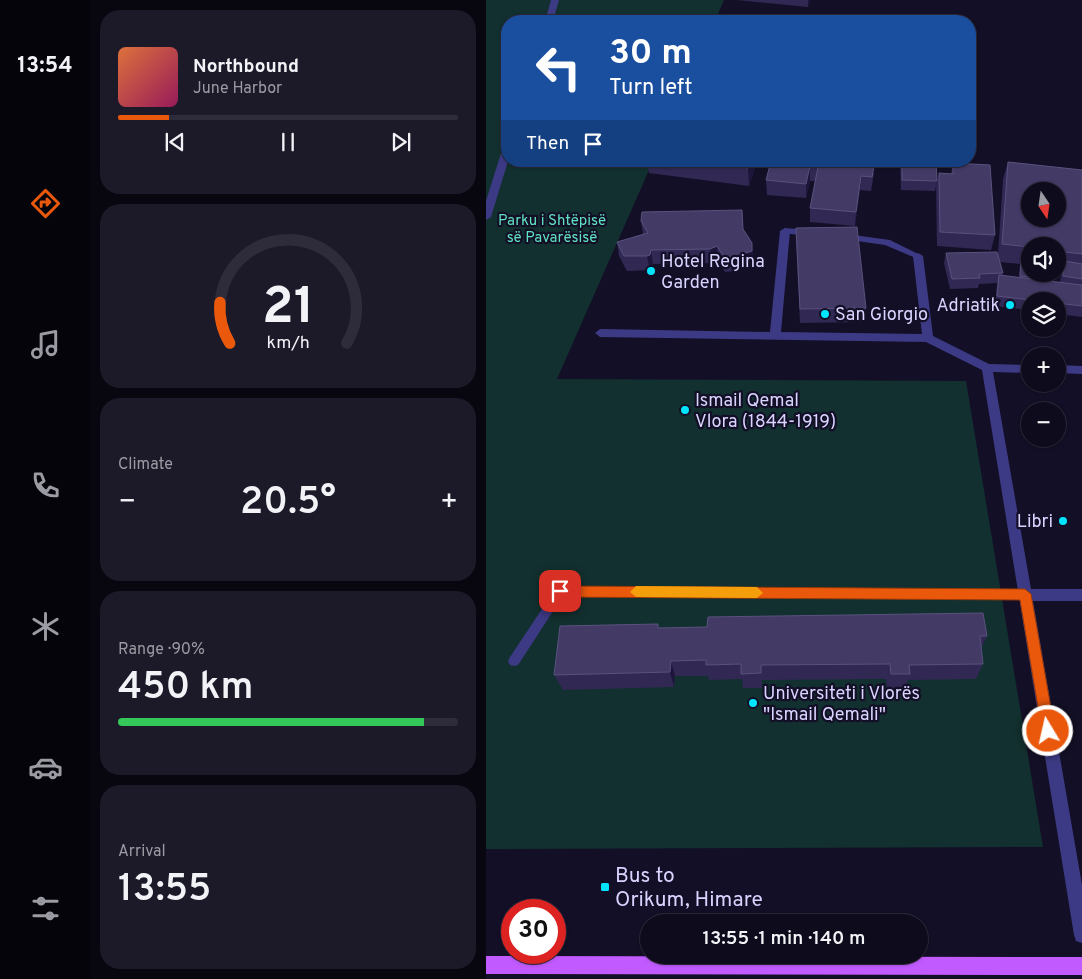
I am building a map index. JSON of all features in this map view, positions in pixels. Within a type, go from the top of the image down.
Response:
[{"type":"main road","points":[[486,964],[1082,966]]},
{"type":"street","points":[[550,15],[555,0]]},
{"type":"street","points":[[486,217],[502,167]]},
{"type":"street","points":[[774,337],[786,231]]},
{"type":"street","points":[[918,256],[928,338]]},
{"type":"street","points":[[600,332],[774,337],[928,338],[987,368],[1021,369]]},
{"type":"street","points":[[987,368],[1082,935]]},
{"type":"street","points":[[1066,369],[1082,370]]},
{"type":"street","points":[[1025,594],[1082,595]]},
{"type":"lane","points":[[786,231],[822,235]]},
{"type":"lane","points":[[841,237],[887,242],[918,256]]},
{"type":"lane","points":[[514,661],[560,591],[1025,594]]},
{"type":"green space","name":"Parku i Shtëpisë së Pavarësisë","points":[[486,0],[724,0],[718,15],[501,15],[501,167],[650,167],[557,379],[966,381],[1043,847],[486,849]]},
{"type":"building","points":[[1008,162],[1082,170],[1082,254],[1066,252],[1066,237],[1021,237],[1021,246],[1002,244]]},
{"type":"building","points":[[976,164],[990,165],[995,235],[940,232],[939,173],[953,174],[953,167],[976,167]]},
{"type":"building","points":[[769,167],[810,167],[806,184],[766,180]]},
{"type":"building","points":[[818,167],[874,167],[872,177],[861,176],[856,212],[810,208]]},
{"type":"building","points":[[902,167],[936,167],[937,181],[902,180]]},
{"type":"building","points":[[742,210],[743,229],[752,243],[752,251],[733,257],[724,257],[717,246],[710,249],[651,250],[650,255],[647,256],[624,256],[617,242],[648,233],[641,221],[642,212]]},
{"type":"building","points":[[857,227],[866,308],[800,309],[796,228]]},
{"type":"building","points":[[997,252],[1003,273],[979,274],[980,278],[952,279],[946,253]]},
{"type":"building","points":[[1066,261],[1082,264],[1082,279],[1066,276]]},
{"type":"building","points":[[999,275],[1021,278],[1021,282],[1057,282],[1082,285],[1082,306],[1066,304],[1066,292],[1021,292],[1021,299],[997,296]]},
{"type":"building","points":[[983,613],[987,636],[980,636],[983,664],[909,665],[910,674],[891,674],[890,664],[761,665],[761,673],[741,674],[741,664],[706,665],[706,660],[671,661],[670,672],[554,675],[560,626],[658,624],[658,628],[707,627],[708,617]]},
{"type":"slow traffic","points":[[636,592],[757,593]]},
{"type":"place","name":"Hotel Regina Garden","points":[[651,271]]},
{"type":"place","name":"Adriatik","points":[[1010,305]]},
{"type":"place","name":"San Giorgio","points":[[825,314]]},
{"type":"place","name":"Ismail Qemal Vlora (1844-1919)","points":[[685,410]]},
{"type":"place","name":"Libri","points":[[1063,521]]},
{"type":"place","name":"Universiteti i Vlorës \"Ismail Qemali\"","points":[[753,703]]},
{"type":"place","name":"Bus to Orikum, Himare","points":[[605,887]]},
{"type":"route","points":[[560,591],[1025,594],[1048,731]]}]
